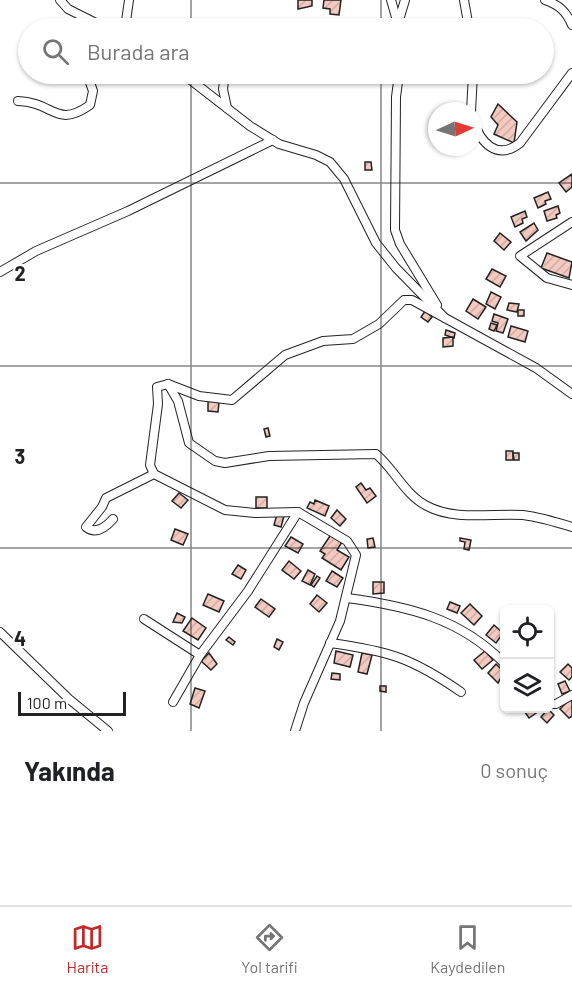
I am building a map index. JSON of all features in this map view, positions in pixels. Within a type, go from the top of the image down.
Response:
[{"type":"street","points":[[60,0],[83,17]]},
{"type":"street","points":[[126,18],[129,0]]},
{"type":"street","points":[[391,0],[397,18]]},
{"type":"street","points":[[400,18],[405,0]]},
{"type":"street","points":[[464,0],[468,18]]},
{"type":"street","points":[[545,0],[557,4],[567,14],[572,25]]},
{"type":"street","points":[[482,139],[498,151],[509,151],[520,143],[572,73]]},
{"type":"street","points":[[18,101],[34,101],[61,116],[71,116],[90,105],[93,91],[91,84]]},
{"type":"street","points":[[196,84],[273,140],[316,155],[337,169],[376,243],[396,268],[445,318]]},
{"type":"street","points":[[224,84],[227,108]]},
{"type":"street","points":[[398,84],[395,230],[400,244],[445,318]]},
{"type":"street","points":[[471,102],[472,84]]},
{"type":"street","points":[[0,272],[36,251],[128,211],[273,140]]},
{"type":"street","points":[[572,222],[520,256],[547,278],[572,285]]},
{"type":"street","points":[[295,731],[304,703],[347,598],[356,555],[347,541],[298,512],[255,513],[225,510],[154,474],[150,465],[158,404],[156,394],[160,384],[168,384],[199,396],[232,400],[285,355],[323,341],[353,339],[379,324],[404,300],[412,300],[536,368],[572,394]]},
{"type":"street","points":[[168,384],[178,401],[189,443],[216,460],[225,463],[269,456],[376,454],[388,464],[412,496],[428,507],[453,514],[524,515],[572,527]]},
{"type":"street","points":[[113,519],[99,530],[90,530],[86,527],[102,507],[106,498],[154,474]]},
{"type":"street","points":[[173,702],[200,655],[248,591],[298,512]]},
{"type":"street","points":[[347,598],[420,610],[480,640],[500,659]]},
{"type":"street","points":[[144,619],[200,655]]},
{"type":"street","points":[[0,632],[69,699],[108,731]]},
{"type":"street","points":[[330,643],[373,649],[407,659],[461,692]]},
{"type":"street","points":[[554,704],[572,695]]},
{"type":"building","points":[[298,0],[312,0],[312,6],[298,9]]},
{"type":"building","points":[[324,0],[341,0],[339,15],[330,14],[330,9],[323,8]]},
{"type":"building","points":[[498,104],[517,122],[514,143],[494,134],[498,125],[491,117]]},
{"type":"building","points":[[365,162],[371,162],[372,170],[365,170]]},
{"type":"building","points":[[572,174],[572,187],[566,192],[559,183]]},
{"type":"building","points":[[548,192],[551,199],[538,208],[534,198]]},
{"type":"building","points":[[558,206],[560,213],[556,215],[557,218],[547,221],[544,211]]},
{"type":"building","points":[[525,211],[527,217],[522,219],[523,223],[515,227],[511,217]]},
{"type":"building","points":[[534,223],[538,230],[526,241],[520,232]]},
{"type":"building","points":[[500,233],[511,242],[504,250],[494,241]]},
{"type":"building","points":[[547,253],[572,262],[569,278],[541,268]]},
{"type":"building","points":[[492,269],[506,276],[500,287],[486,279]]},
{"type":"building","points":[[491,292],[501,297],[495,309],[486,304]]},
{"type":"building","points":[[473,299],[486,307],[478,319],[466,311]]},
{"type":"building","points":[[509,303],[519,304],[517,312],[507,310]]},
{"type":"building","points":[[518,310],[524,310],[524,316],[518,316]]},
{"type":"building","points":[[425,311],[432,317],[428,322],[421,317]]},
{"type":"building","points":[[494,314],[508,319],[503,333],[496,331],[498,323],[492,321]]},
{"type":"building","points":[[491,323],[497,325],[494,331],[489,329]]},
{"type":"building","points":[[511,326],[528,331],[525,342],[508,337]]},
{"type":"building","points":[[446,330],[455,333],[454,338],[445,335]]},
{"type":"building","points":[[453,337],[453,346],[443,347],[443,338]]},
{"type":"building","points":[[208,401],[219,402],[218,412],[208,411]]},
{"type":"building","points":[[268,428],[270,436],[266,437],[264,429]]},
{"type":"building","points":[[506,451],[513,451],[513,460],[506,460]]},
{"type":"building","points":[[513,453],[519,453],[519,460],[514,460]]},
{"type":"building","points":[[361,483],[366,490],[370,488],[376,496],[367,503],[356,487]]},
{"type":"building","points":[[179,493],[188,500],[181,508],[172,501]]},
{"type":"building","points":[[256,497],[267,497],[267,508],[256,508]]},
{"type":"building","points":[[315,500],[329,506],[325,516],[307,508],[310,502],[314,504]]},
{"type":"building","points":[[337,510],[346,519],[340,526],[331,518]]},
{"type":"building","points":[[277,514],[284,516],[281,527],[274,525]]},
{"type":"building","points":[[175,529],[188,534],[183,545],[171,540]]},
{"type":"building","points":[[332,533],[342,542],[337,550],[349,557],[341,570],[322,558],[325,554],[320,551]]},
{"type":"building","points":[[291,537],[303,544],[298,553],[285,546]]},
{"type":"building","points":[[373,538],[375,547],[368,548],[367,539]]},
{"type":"building","points":[[460,538],[471,540],[469,550],[464,549],[465,542],[460,541]]},
{"type":"building","points":[[289,561],[301,571],[294,579],[282,570]]},
{"type":"building","points":[[238,565],[246,570],[241,579],[232,574]]},
{"type":"building","points":[[308,570],[315,574],[310,585],[302,581]]},
{"type":"building","points":[[332,571],[343,578],[337,587],[326,581]]},
{"type":"building","points":[[317,576],[320,578],[314,587],[311,585]]},
{"type":"building","points":[[373,582],[384,582],[384,593],[373,594]]},
{"type":"building","points":[[208,594],[224,601],[219,612],[203,605]]},
{"type":"building","points":[[317,595],[327,603],[319,612],[310,604]]},
{"type":"building","points":[[261,599],[275,609],[269,617],[255,607]]},
{"type":"building","points":[[450,602],[460,606],[457,613],[447,609]]},
{"type":"building","points":[[470,604],[482,616],[474,625],[461,613]]},
{"type":"building","points":[[177,613],[185,617],[182,623],[173,622]]},
{"type":"building","points":[[192,618],[206,628],[198,640],[183,631]]},
{"type":"building","points":[[494,625],[500,630],[500,637],[496,643],[486,635]]},
{"type":"building","points":[[229,637],[235,642],[233,645],[226,640]]},
{"type":"building","points":[[277,639],[283,642],[279,650],[274,647]]},
{"type":"building","points":[[336,651],[353,655],[350,667],[334,663]]},
{"type":"building","points":[[485,651],[493,660],[482,669],[474,660]]},
{"type":"building","points":[[209,653],[217,664],[211,670],[201,661]]},
{"type":"building","points":[[362,653],[372,655],[367,674],[358,672]]},
{"type":"building","points":[[496,664],[500,668],[498,683],[488,673]]},
{"type":"building","points":[[568,664],[572,668],[572,677],[569,680],[560,672]]},
{"type":"building","points":[[332,673],[340,674],[340,680],[331,679]]},
{"type":"building","points":[[565,681],[570,691],[562,694],[558,684]]},
{"type":"building","points":[[380,686],[386,686],[386,692],[380,691]]},
{"type":"building","points":[[195,688],[205,691],[199,708],[190,704]]},
{"type":"building","points":[[572,697],[572,716],[569,718],[560,709]]},
{"type":"building","points":[[526,713],[536,713],[529,718]]},
{"type":"building","points":[[544,713],[554,715],[547,723],[541,717]]}]
